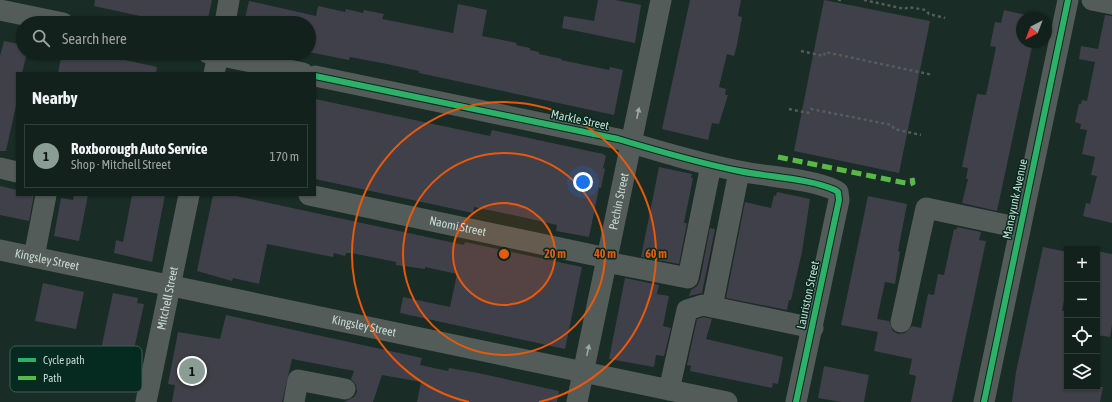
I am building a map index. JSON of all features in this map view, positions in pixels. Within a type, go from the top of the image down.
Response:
[{"type":"street","points":[[227,16],[230,0]]},
{"type":"street","name":"Pechin Street","points":[[577,402],[661,0]]},
{"type":"street","name":"Manayunk Avenue","points":[[984,402],[1068,0]]},
{"type":"street","points":[[1092,0],[1112,4]]},
{"type":"street","points":[[0,10],[29,16]]},
{"type":"street","points":[[221,60],[297,72]]},
{"type":"street","name":"Markle Street","points":[[316,76],[618,140],[739,172],[824,187],[838,192]]},
{"type":"street","points":[[669,390],[687,310],[685,297],[688,278],[711,165]]},
{"type":"street","points":[[0,168],[16,172]]},
{"type":"street","points":[[712,306],[739,172]]},
{"type":"street","name":"Lauriston Street","points":[[796,402],[813,328],[838,200],[838,192]]},
{"type":"street","points":[[34,257],[46,196]]},
{"type":"street","name":"Mitchell Street","points":[[146,402],[189,196]]},
{"type":"street","name":"Naomi Street","points":[[314,196],[688,278]]},
{"type":"street","points":[[902,322],[926,208],[1020,228]]},
{"type":"street","name":"Kingsley Street","points":[[0,250],[727,402]]},
{"type":"street","points":[[687,310],[703,305],[712,306],[813,328]]},
{"type":"street","points":[[294,402],[298,380],[345,389]]},
{"type":"path","points":[[838,0],[843,0]]},
{"type":"path","points":[[864,0],[905,9],[908,7],[926,10],[929,14],[945,18]]},
{"type":"path","points":[[801,51],[824,56],[825,52],[933,75]]},
{"type":"path","points":[[789,109],[808,113],[811,109],[819,110],[892,125],[894,129],[921,135]]},
{"type":"building","points":[[95,0],[212,0],[209,16],[140,16],[94,6]]},
{"type":"building","points":[[598,0],[615,0],[641,5],[635,43],[562,28],[564,16],[594,21]]},
{"type":"building","points":[[690,0],[741,0],[738,16],[742,17],[737,45],[734,56],[727,54],[719,87],[726,89],[725,95],[728,95],[719,124],[712,123],[708,140],[662,129]]},
{"type":"building","points":[[824,0],[930,21],[899,173],[794,151]]},
{"type":"building","points":[[249,1],[316,16],[246,16]]},
{"type":"building","points":[[458,4],[487,10],[482,36],[517,43],[516,45],[530,48],[530,50],[539,52],[539,54],[562,59],[561,60],[609,70],[610,67],[623,70],[614,115],[419,73],[419,71],[387,64],[350,57],[349,60],[316,53],[316,16],[318,6],[345,12],[346,9],[363,13],[364,10],[384,14],[382,19],[453,33]]},
{"type":"building","points":[[1004,10],[1016,13],[1016,48],[1032,48],[997,211],[962,203],[968,179],[966,179],[968,168],[962,167],[977,94],[986,95],[996,47],[990,46],[995,22],[1001,23]]},
{"type":"building","points":[[1105,15],[1112,16],[1112,223],[1083,216],[1086,203],[1090,204],[1097,176],[1091,175],[1095,157],[1082,154],[1087,130],[1080,129],[1081,124],[1075,122],[1079,104],[1081,104],[1082,100],[1087,101],[1095,62],[1079,59],[1081,46],[1098,49]]},
{"type":"building","points":[[4,41],[16,44],[16,60],[25,60],[22,72],[16,72],[16,106],[6,151],[0,151],[0,56]]},
{"type":"building","points":[[61,60],[125,60],[157,67],[156,72],[58,72]]},
{"type":"building","points":[[316,99],[490,136],[492,130],[603,154],[606,156],[603,168],[605,169],[601,188],[599,188],[589,237],[556,231],[557,225],[474,207],[473,213],[316,179]]},
{"type":"building","points":[[659,167],[692,174],[691,178],[693,178],[684,223],[687,223],[679,264],[641,257]]},
{"type":"building","points":[[0,186],[16,190],[16,196],[34,196],[29,221],[0,215]]},
{"type":"building","points":[[777,192],[810,199],[802,252],[791,300],[789,300],[787,310],[726,298],[745,202],[771,208],[774,195],[776,196]]},
{"type":"building","points":[[74,196],[88,196],[79,241],[54,236],[61,198],[73,200]]},
{"type":"building","points":[[132,196],[165,196],[152,262],[114,253],[116,240],[123,242]]},
{"type":"building","points":[[213,196],[237,196],[464,245],[465,242],[582,267],[565,349],[400,313],[403,297],[450,307],[457,274],[425,267],[425,269],[396,265],[396,262],[351,253],[346,253],[345,256],[334,253],[333,257],[267,244],[259,284],[233,278],[232,281],[197,271]]},
{"type":"building","points":[[868,196],[907,204],[898,251],[900,252],[895,284],[885,282],[877,319],[889,321],[893,331],[898,334],[905,333],[912,326],[921,328],[928,294],[934,295],[938,274],[944,275],[954,229],[956,230],[957,227],[981,232],[979,240],[986,241],[952,402],[911,402],[916,376],[909,374],[912,359],[874,351],[878,332],[841,325]]},
{"type":"building","points":[[710,228],[715,229],[702,293],[689,296],[691,290],[697,286],[700,280]]},
{"type":"building","points":[[1043,247],[1064,251],[1064,301],[1062,311],[1064,311],[1064,390],[1100,390],[1100,387],[1103,387],[1100,402],[1012,402],[1016,372]]},
{"type":"building","points":[[1100,252],[1112,254],[1112,325],[1110,337],[1100,335]]},
{"type":"building","points":[[625,278],[659,285],[657,294],[669,296],[663,326],[671,328],[664,356],[656,355],[654,367],[609,359]]},
{"type":"building","points":[[43,283],[84,292],[76,329],[35,321]]},
{"type":"building","points":[[113,293],[138,298],[137,303],[144,304],[135,346],[102,346]]},
{"type":"building","points":[[226,315],[422,358],[420,365],[448,371],[449,368],[478,373],[559,391],[557,402],[417,402],[421,382],[382,375],[373,402],[344,402],[354,397],[357,392],[356,385],[351,379],[354,371],[292,359],[282,402],[172,402],[175,385],[168,384],[178,332],[220,339]]},
{"type":"building","points":[[704,317],[712,319],[706,339],[783,357],[778,384],[773,383],[772,388],[690,371],[691,366],[687,365],[697,319]]},
{"type":"building","points":[[824,366],[869,375],[864,402],[841,402],[818,398]]},
{"type":"marked path","points":[[778,157],[910,184],[913,183],[912,178]]},
{"type":"cycle path","points":[[984,402],[1068,0]]},
{"type":"cycle path","points":[[316,76],[618,139],[724,168],[813,183],[838,192],[839,200],[796,402]]},
{"type":"place","name":"Roxborough Auto Service","points":[[192,371]]}]
